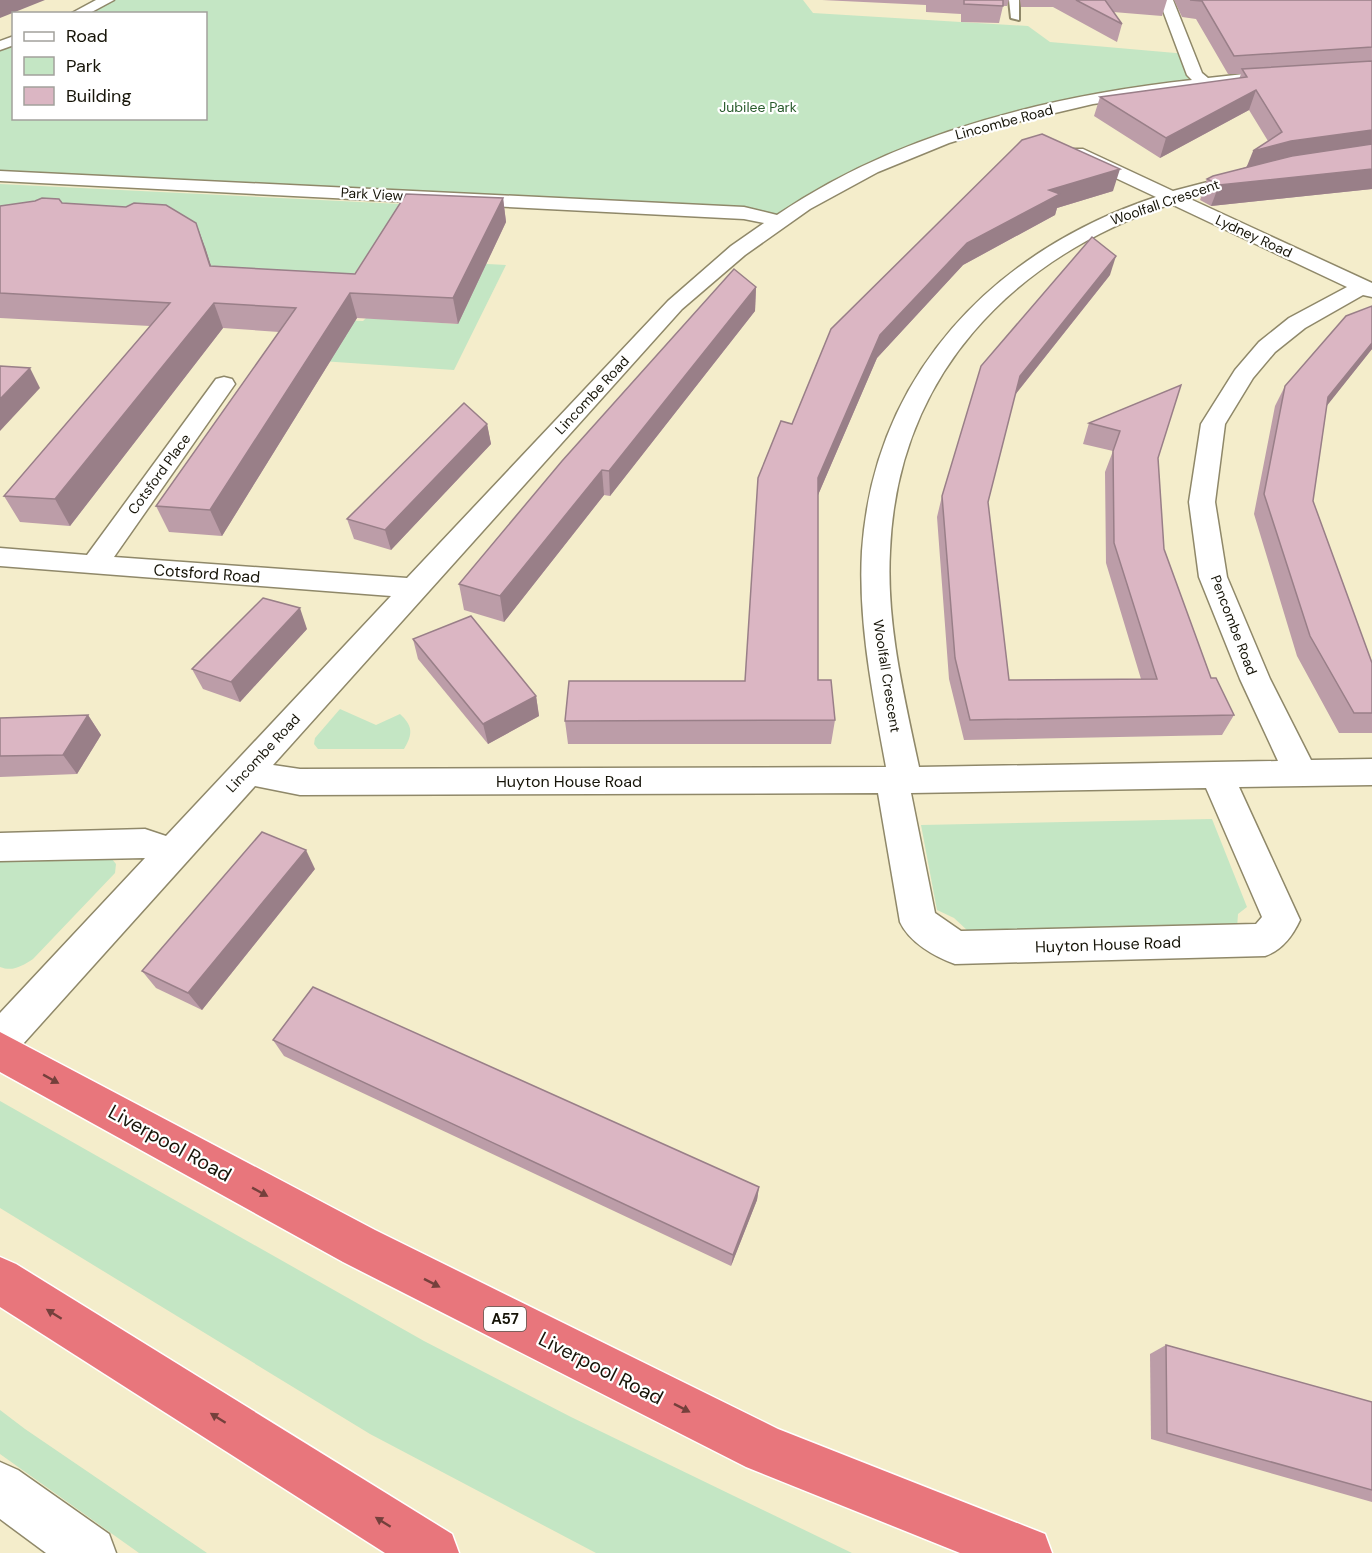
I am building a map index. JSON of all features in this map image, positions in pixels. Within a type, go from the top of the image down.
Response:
[{"type":"highway","name":"Liverpool Road","points":[[0,1051],[359,1246],[764,1449],[1026,1553]]},
{"type":"highway","points":[[0,1280],[433,1553]]},
{"type":"street","points":[[80,12],[107,0]]},
{"type":"street","points":[[1166,0],[1196,75],[1204,83]]},
{"type":"street","name":"Lincombe Road","points":[[0,1041],[675,305],[721,262],[778,221],[836,186],[892,158],[931,142],[1006,120],[1091,100],[1204,83],[1272,77]]},
{"type":"street","points":[[1006,120],[1037,134]]},
{"type":"street","name":"Lydney Road","points":[[1058,144],[1367,288]]},
{"type":"street","name":"Woolfall Crescent","points":[[898,779],[881,653],[876,596],[876,549],[889,469],[897,438],[925,381],[954,338],[1007,285],[1044,256],[1122,215],[1172,197],[1267,172]]},
{"type":"street","name":"Park View","points":[[0,176],[744,213],[778,221]]},
{"type":"street","name":"Pencombe Road","points":[[1301,774],[1255,679],[1214,577],[1202,502],[1213,424],[1242,375],[1267,347],[1297,323],[1367,288]]},
{"type":"street","name":"Cotsford Place","points":[[94,565],[224,384]]},
{"type":"street","name":"Cotsford Road","points":[[0,557],[415,588]]},
{"type":"street","name":"Huyton House Road","points":[[247,771],[281,780],[300,782],[898,779],[1372,772]]},
{"type":"street","name":"Huyton House Road","points":[[898,779],[918,922],[955,948],[1265,940],[1282,920],[1217,774]]},
{"type":"street","points":[[0,847],[145,843],[171,853]]},
{"type":"street","points":[[0,1488],[90,1553]]},
{"type":"lane","points":[[1014,0],[1016,18]]},
{"type":"green space","name":"Jubilee Park","points":[[106,0],[803,0],[813,13],[1028,26],[1050,42],[1187,54],[1189,85],[1051,106],[892,158],[778,221],[766,217],[0,176],[0,46],[12,40],[12,120],[207,120],[207,12],[78,12]]},
{"type":"green space","points":[[0,184],[401,204],[338,298],[0,231]]},
{"type":"green space","points":[[451,262],[506,265],[454,370],[262,357],[283,325],[313,319],[363,321],[366,318],[457,324]]},
{"type":"green space","points":[[340,709],[376,725],[400,714],[410,730],[404,749],[318,749],[314,744],[315,738]]},
{"type":"green space","points":[[1212,819],[1247,907],[1238,914],[1237,928],[968,931],[954,918],[937,910],[921,825]]},
{"type":"green space","points":[[107,853],[116,864],[115,873],[33,959],[13,969],[0,967],[0,856]]},
{"type":"green space","points":[[0,1101],[424,1341],[571,1417],[852,1553],[596,1553],[370,1434],[0,1208]]},
{"type":"green space","points":[[0,1410],[207,1553],[139,1553],[0,1454]]},
{"type":"building","points":[[964,0],[1003,0],[1003,6],[964,4]]},
{"type":"building","points":[[1076,0],[1105,0],[1122,24]]},
{"type":"building","points":[[1190,0],[1372,0],[1372,47],[1234,56],[1202,1]]},
{"type":"building","points":[[1372,61],[1372,130],[1291,141],[1253,151],[1282,132],[1256,90],[1166,138],[1100,97],[1247,77],[1242,69]]},
{"type":"building","points":[[1042,134],[1120,169],[1049,190],[1060,194],[967,243],[880,335],[818,478],[818,680],[831,680],[835,720],[565,721],[569,681],[745,681],[758,478],[781,421],[792,424],[831,329],[1022,140]]},
{"type":"building","points":[[1372,144],[1372,169],[1219,185],[1207,179],[1292,156]]},
{"type":"building","points":[[406,194],[503,198],[453,298],[350,293],[210,510],[156,506],[296,308],[214,303],[55,499],[4,496],[170,303],[0,293],[0,206],[42,198],[59,199],[62,203],[126,207],[134,203],[166,205],[196,223],[210,266],[355,274]]},
{"type":"building","points":[[1092,237],[1116,256],[1020,376],[988,502],[1009,680],[1157,679],[1114,543],[1113,451],[1120,431],[1089,423],[1181,385],[1158,458],[1164,549],[1211,678],[1216,678],[1234,715],[970,720],[955,658],[942,496],[981,366]]},
{"type":"building","points":[[734,269],[756,287],[609,471],[602,470],[500,596],[459,584],[562,461]]},
{"type":"building","points":[[1372,306],[1372,343],[1328,397],[1313,501],[1372,663],[1372,713],[1354,713],[1310,636],[1264,494],[1285,386],[1346,316]]},
{"type":"building","points":[[0,366],[30,368],[0,399]]},
{"type":"building","points":[[464,403],[487,424],[385,530],[347,519]]},
{"type":"building","points":[[263,598],[300,608],[231,682],[192,669]]},
{"type":"building","points":[[471,616],[536,696],[483,724],[413,639]]},
{"type":"building","points":[[88,715],[63,755],[0,756],[0,718]]},
{"type":"building","points":[[262,832],[306,850],[188,993],[142,971]]},
{"type":"building","points":[[313,987],[759,1187],[733,1255],[273,1040]]},
{"type":"building","points":[[1166,1345],[1372,1402],[1372,1490],[1167,1433]]}]
